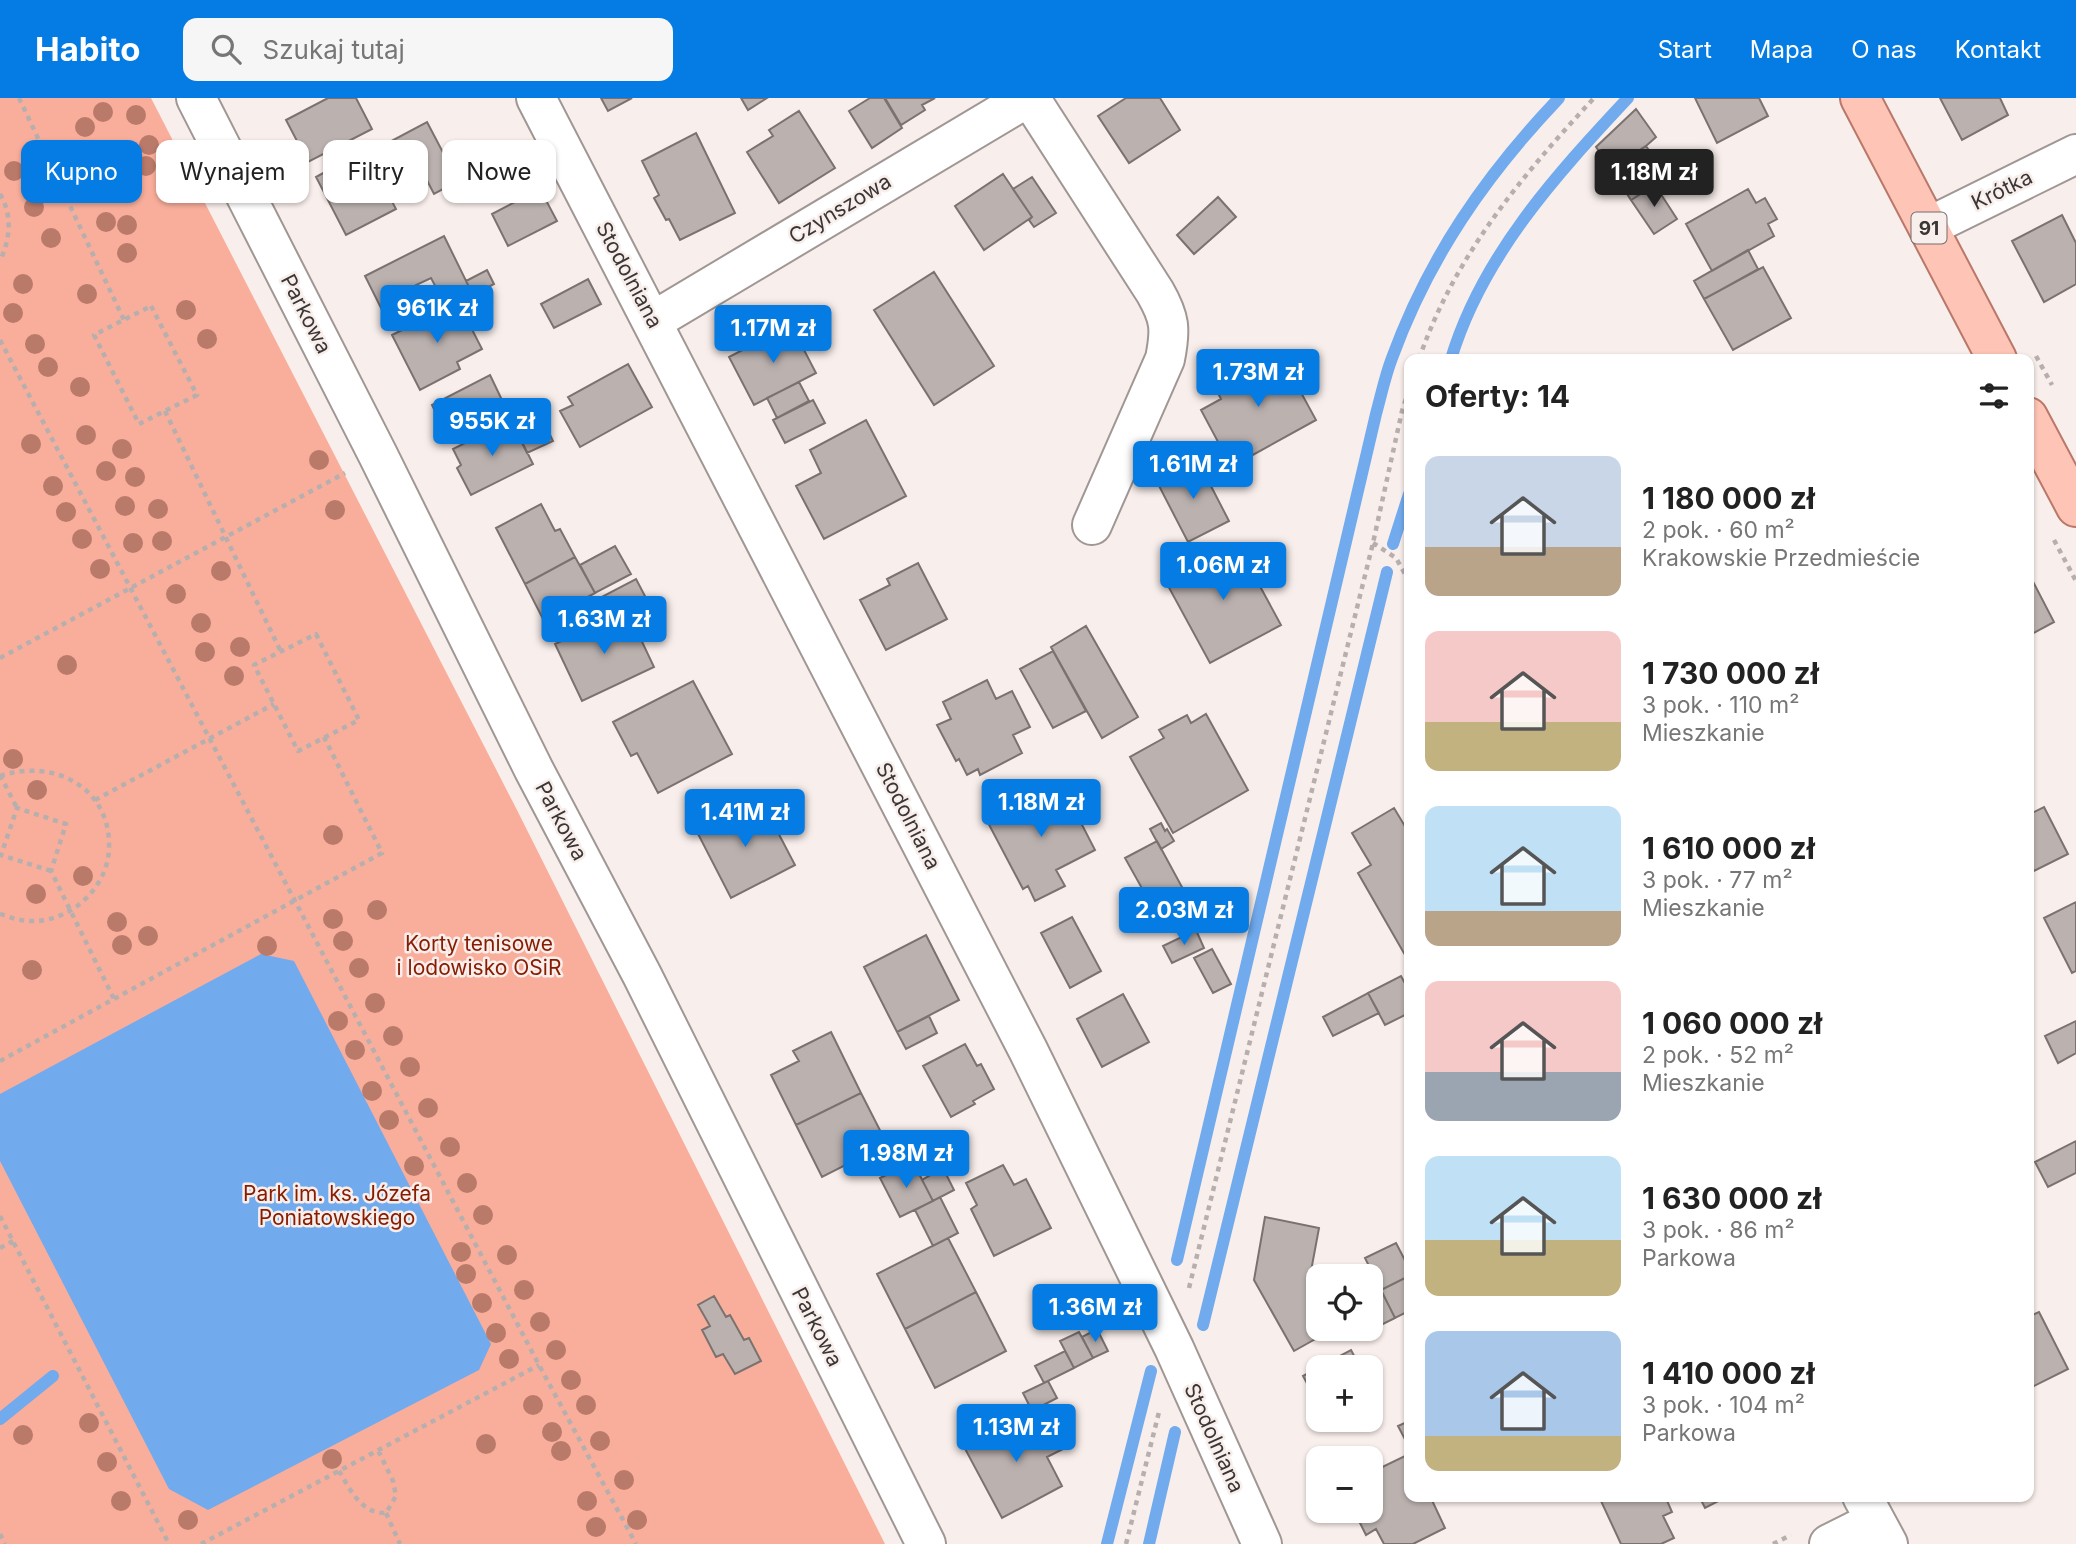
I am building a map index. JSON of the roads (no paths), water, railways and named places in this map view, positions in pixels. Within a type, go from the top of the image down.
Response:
[{"type":"main road","name":"91","points":[[1860,98],[1994,354]]},
{"type":"main road","points":[[2034,428],[2076,507]]},
{"type":"street","name":"Parkowa","points":[[195,98],[384,467],[534,770],[642,975],[926,1544]]},
{"type":"street","name":"Stodolniana","points":[[536,98],[1028,1050],[1174,1348],[1262,1544]]},
{"type":"street","name":"Czynszowa","points":[[653,321],[1028,98]]},
{"type":"street","points":[[1028,98],[1155,292],[1169,320],[1165,359],[1092,525]]},
{"type":"street","name":"Krótka","points":[[1928,227],[2076,154]]},
{"type":"street","points":[[1829,1544],[1875,1520]]},
{"type":"water","points":[[261,954],[294,961],[491,1344],[479,1370],[208,1510],[169,1489],[0,1161],[0,1094]]},
{"type":"waterway","points":[[1177,1260],[1376,414],[1390,365],[1423,286],[1462,219],[1507,157],[1559,98]]},
{"type":"waterway","points":[[1453,354],[1465,321],[1502,251],[1549,187],[1628,98]]},
{"type":"waterway","points":[[1393,544],[1404,510]]},
{"type":"waterway","points":[[1203,1325],[1387,572]]},
{"type":"waterway","points":[[1107,1544],[1151,1371]]},
{"type":"waterway","points":[[0,1419],[53,1376]]},
{"type":"waterway","points":[[1149,1544],[1175,1432]]},
{"type":"park label","name":"Korty tenisowe i lodowisko OSiR","points":[[479,956]]},
{"type":"park label","name":"Park im. ks. Józefa Poniatowskiego","points":[[337,1206]]}]
